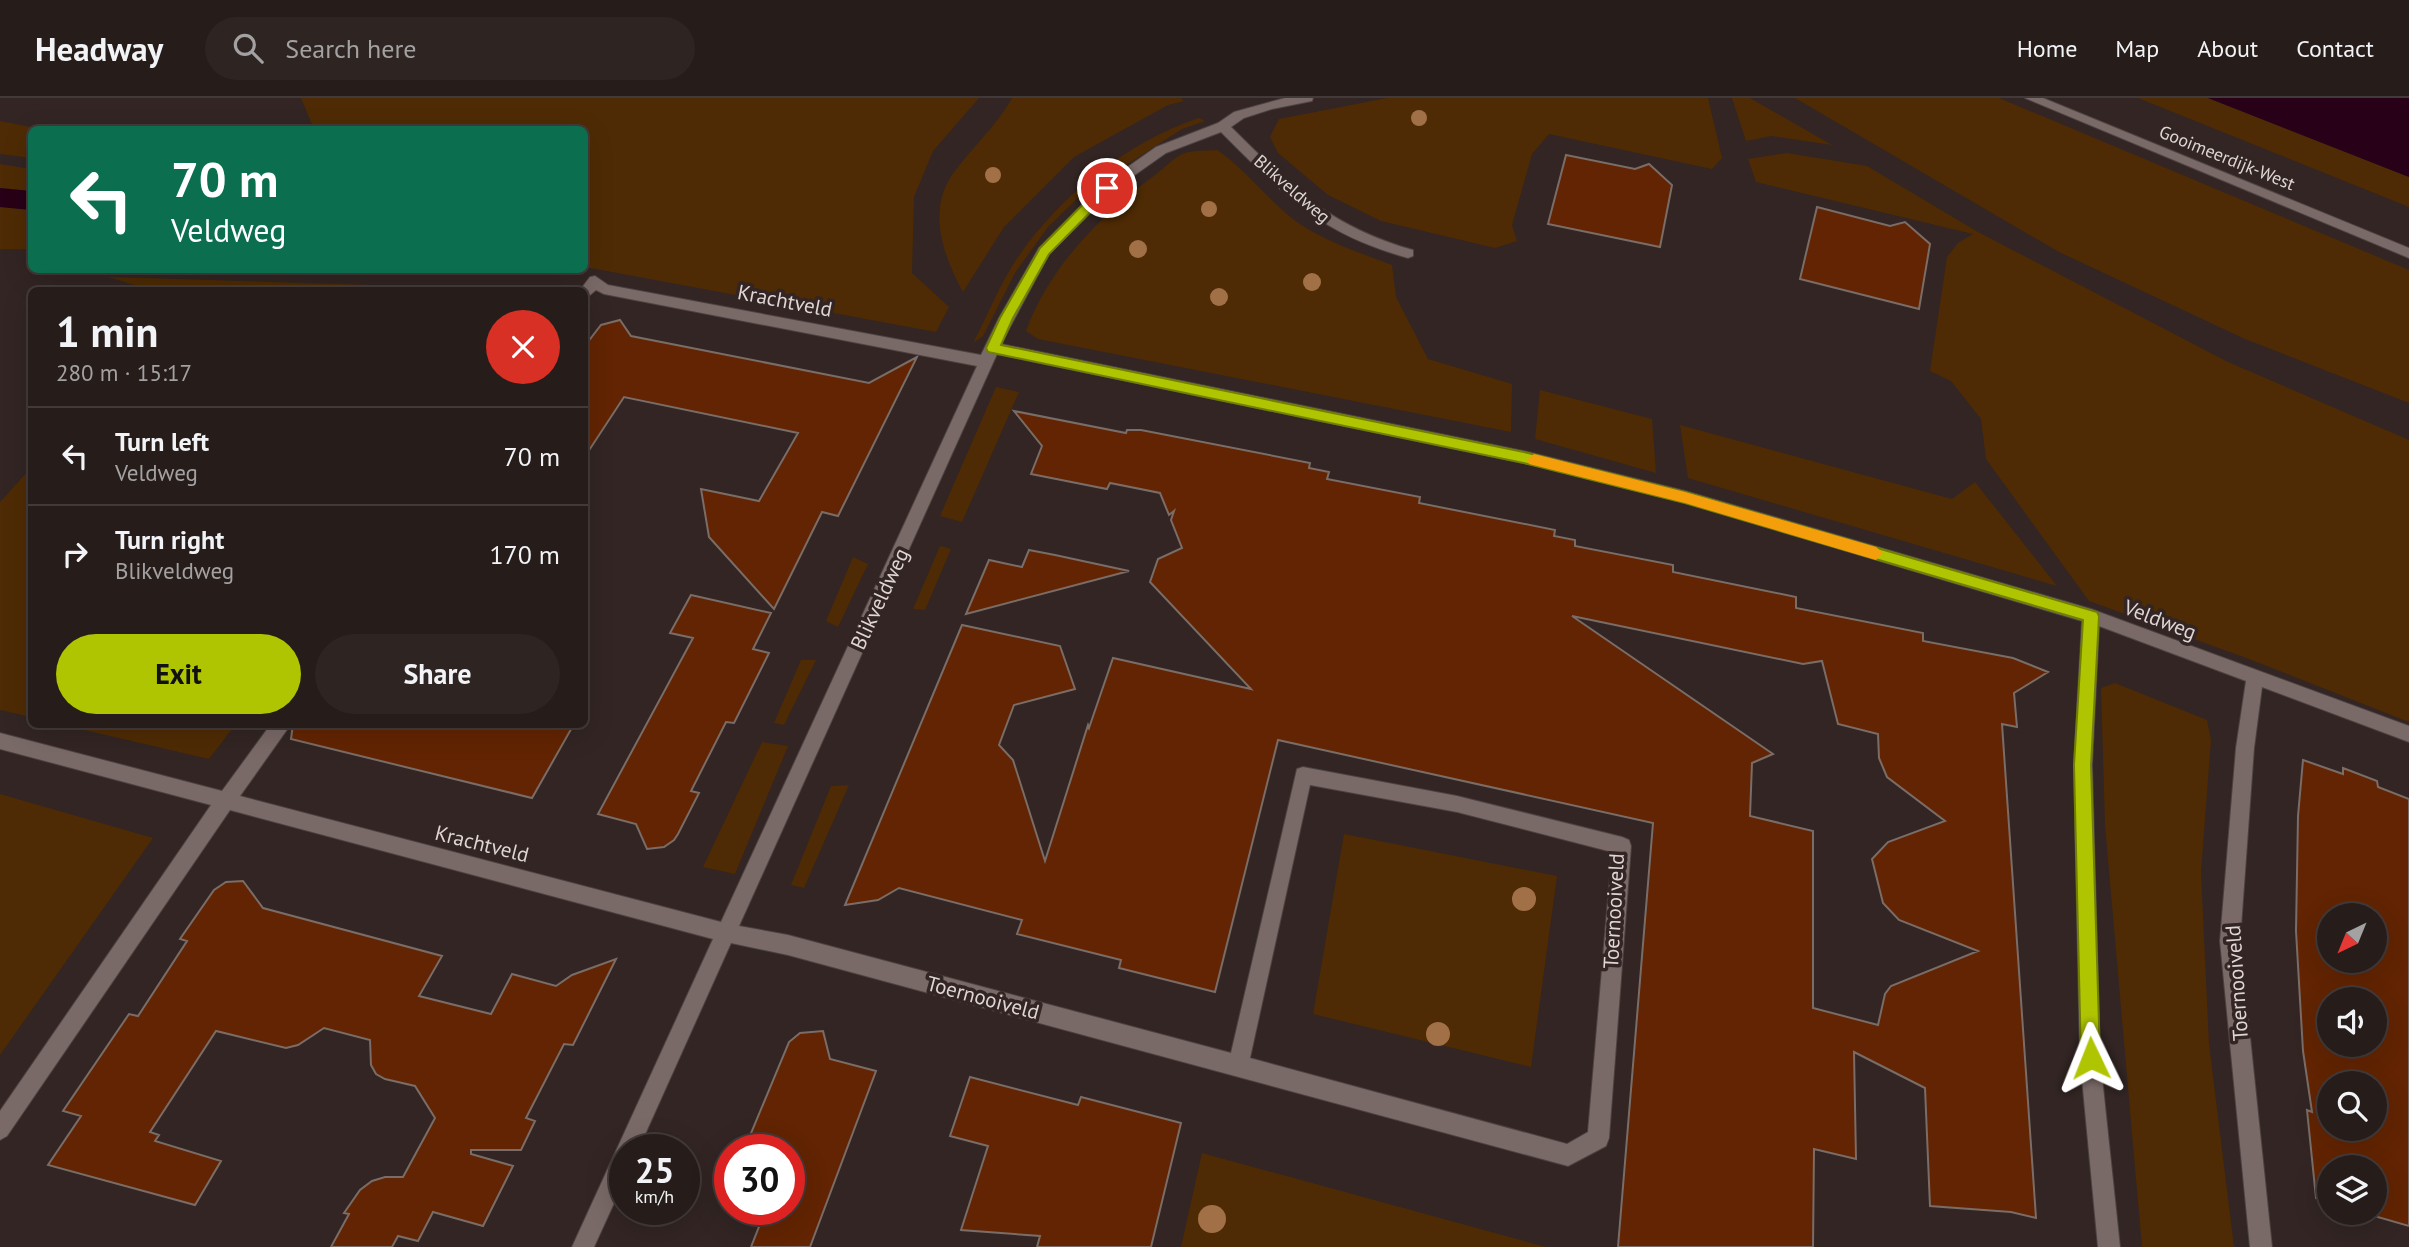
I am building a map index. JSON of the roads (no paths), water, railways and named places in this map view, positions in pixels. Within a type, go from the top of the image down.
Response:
[{"type":"street","name":"Blikveldweg","points":[[634,1134],[1006,318],[1044,251],[1107,188],[1161,150],[1223,125],[1239,115],[1270,104],[1307,98]]},
{"type":"street","name":"Gooimeerdijk-West","points":[[2031,98],[2409,253]]},
{"type":"street","name":"Blikveldweg","points":[[1223,125],[1286,189],[1317,215],[1346,233],[1379,247],[1408,253]]},
{"type":"street","name":"Krachtveld","points":[[588,290],[595,281],[604,289],[990,355]]},
{"type":"street","name":"Veldweg","points":[[990,355],[1541,461],[1685,497],[2091,616],[2409,734]]},
{"type":"street","points":[[2091,616],[2083,765],[2090,1030],[2109,1247]]},
{"type":"street","name":"Toernooiveld","points":[[2256,678],[2245,748],[2230,941],[2261,1247]]},
{"type":"street","points":[[0,1129],[279,728]]},
{"type":"street","name":"Krachtveld","points":[[0,741],[727,933]]},
{"type":"street","name":"Toernooiveld","points":[[727,933],[788,945],[1238,1067],[1568,1155],[1598,1138],[1622,846],[1457,804],[1303,775],[1238,1067]]},
{"type":"street","name":"Blikveldweg","points":[[583,1247],[609,1190]]}]
